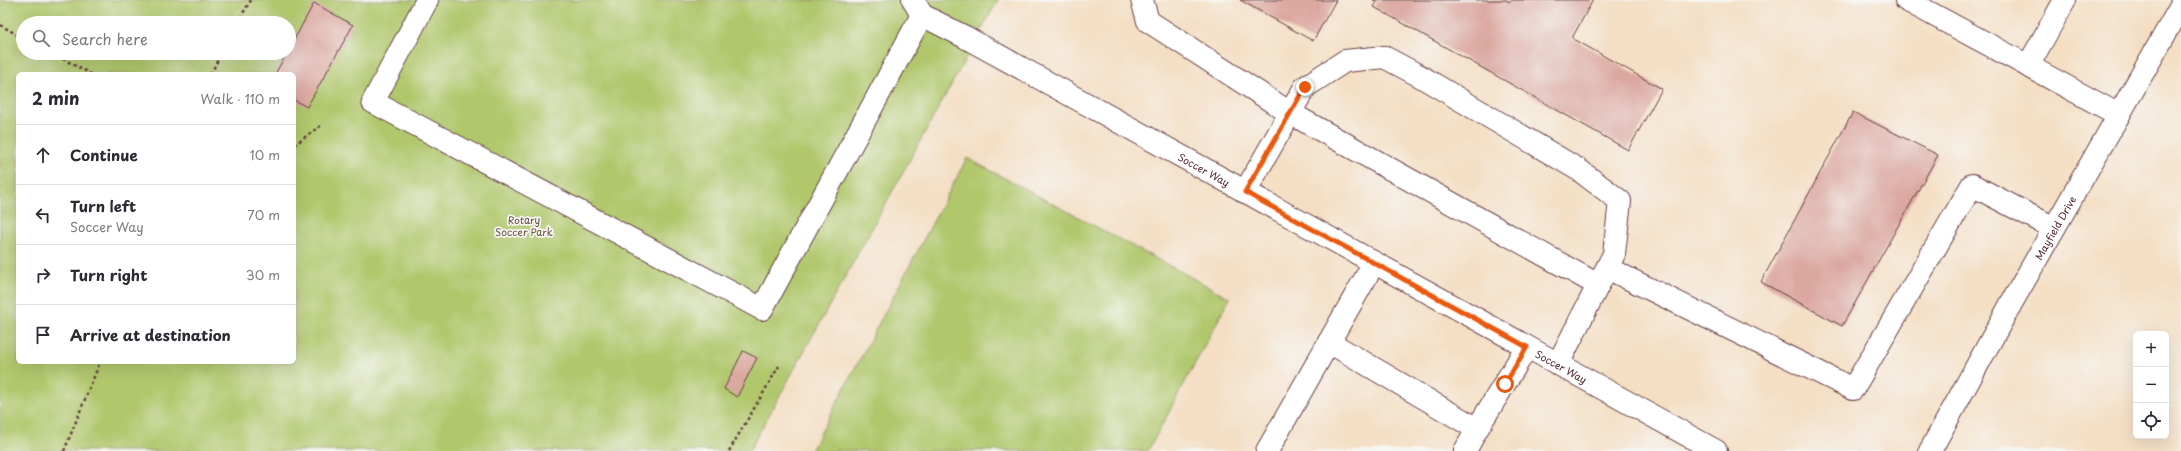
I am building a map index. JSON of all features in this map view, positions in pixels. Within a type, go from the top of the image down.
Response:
[{"type":"street","points":[[427,0],[373,102],[762,309],[918,7]]},
{"type":"street","points":[[1142,0],[1148,21],[1290,113],[1602,277],[1853,389],[1972,184],[2054,228]]},
{"type":"street","points":[[1906,0],[2119,115]]},
{"type":"street","points":[[2028,66],[2065,0]]},
{"type":"street","name":"Mayfield Drive","points":[[1930,451],[2054,228],[2119,115],[2174,34],[2181,6]]},
{"type":"street","name":"Soccer Way","points":[[918,7],[965,37],[1715,451]]},
{"type":"street","points":[[1245,192],[1305,87],[1344,61],[1384,57],[1420,76],[1579,170],[1620,202],[1614,254],[1558,364]]},
{"type":"street","points":[[1267,451],[1374,263]]},
{"type":"street","points":[[1329,342],[1477,429]]},
{"type":"street","points":[[1465,451],[1527,347]]},
{"type":"path","points":[[241,16],[251,0]]},
{"type":"path","points":[[0,25],[16,34]]},
{"type":"path","points":[[65,60],[87,72]]},
{"type":"path","points":[[212,72],[218,60]]},
{"type":"path","points":[[296,144],[323,124]]},
{"type":"path","points":[[64,451],[99,364]]},
{"type":"path","points":[[730,451],[779,366]]},
{"type":"green space","name":"Rotary Soccer Park","points":[[0,0],[998,0],[749,451],[0,451]]},
{"type":"green space","points":[[967,158],[1230,298],[1148,451],[811,451]]},
{"type":"building","points":[[1240,0],[1336,0],[1313,41]]},
{"type":"building","points":[[1373,0],[1506,0],[1510,2],[1511,0],[1593,0],[1572,38],[1662,89],[1628,150],[1374,7],[1377,2]]},
{"type":"building","points":[[314,3],[353,25],[307,107],[296,101],[296,72],[276,72],[283,60],[296,60],[296,36]]},
{"type":"building","points":[[1853,112],[1938,155],[1842,326],[1761,282]]},
{"type":"building","points":[[743,351],[757,358],[737,397],[724,389]]},
{"type":"route","points":[[1305,87],[1245,192],[1527,347],[1505,384]]}]
